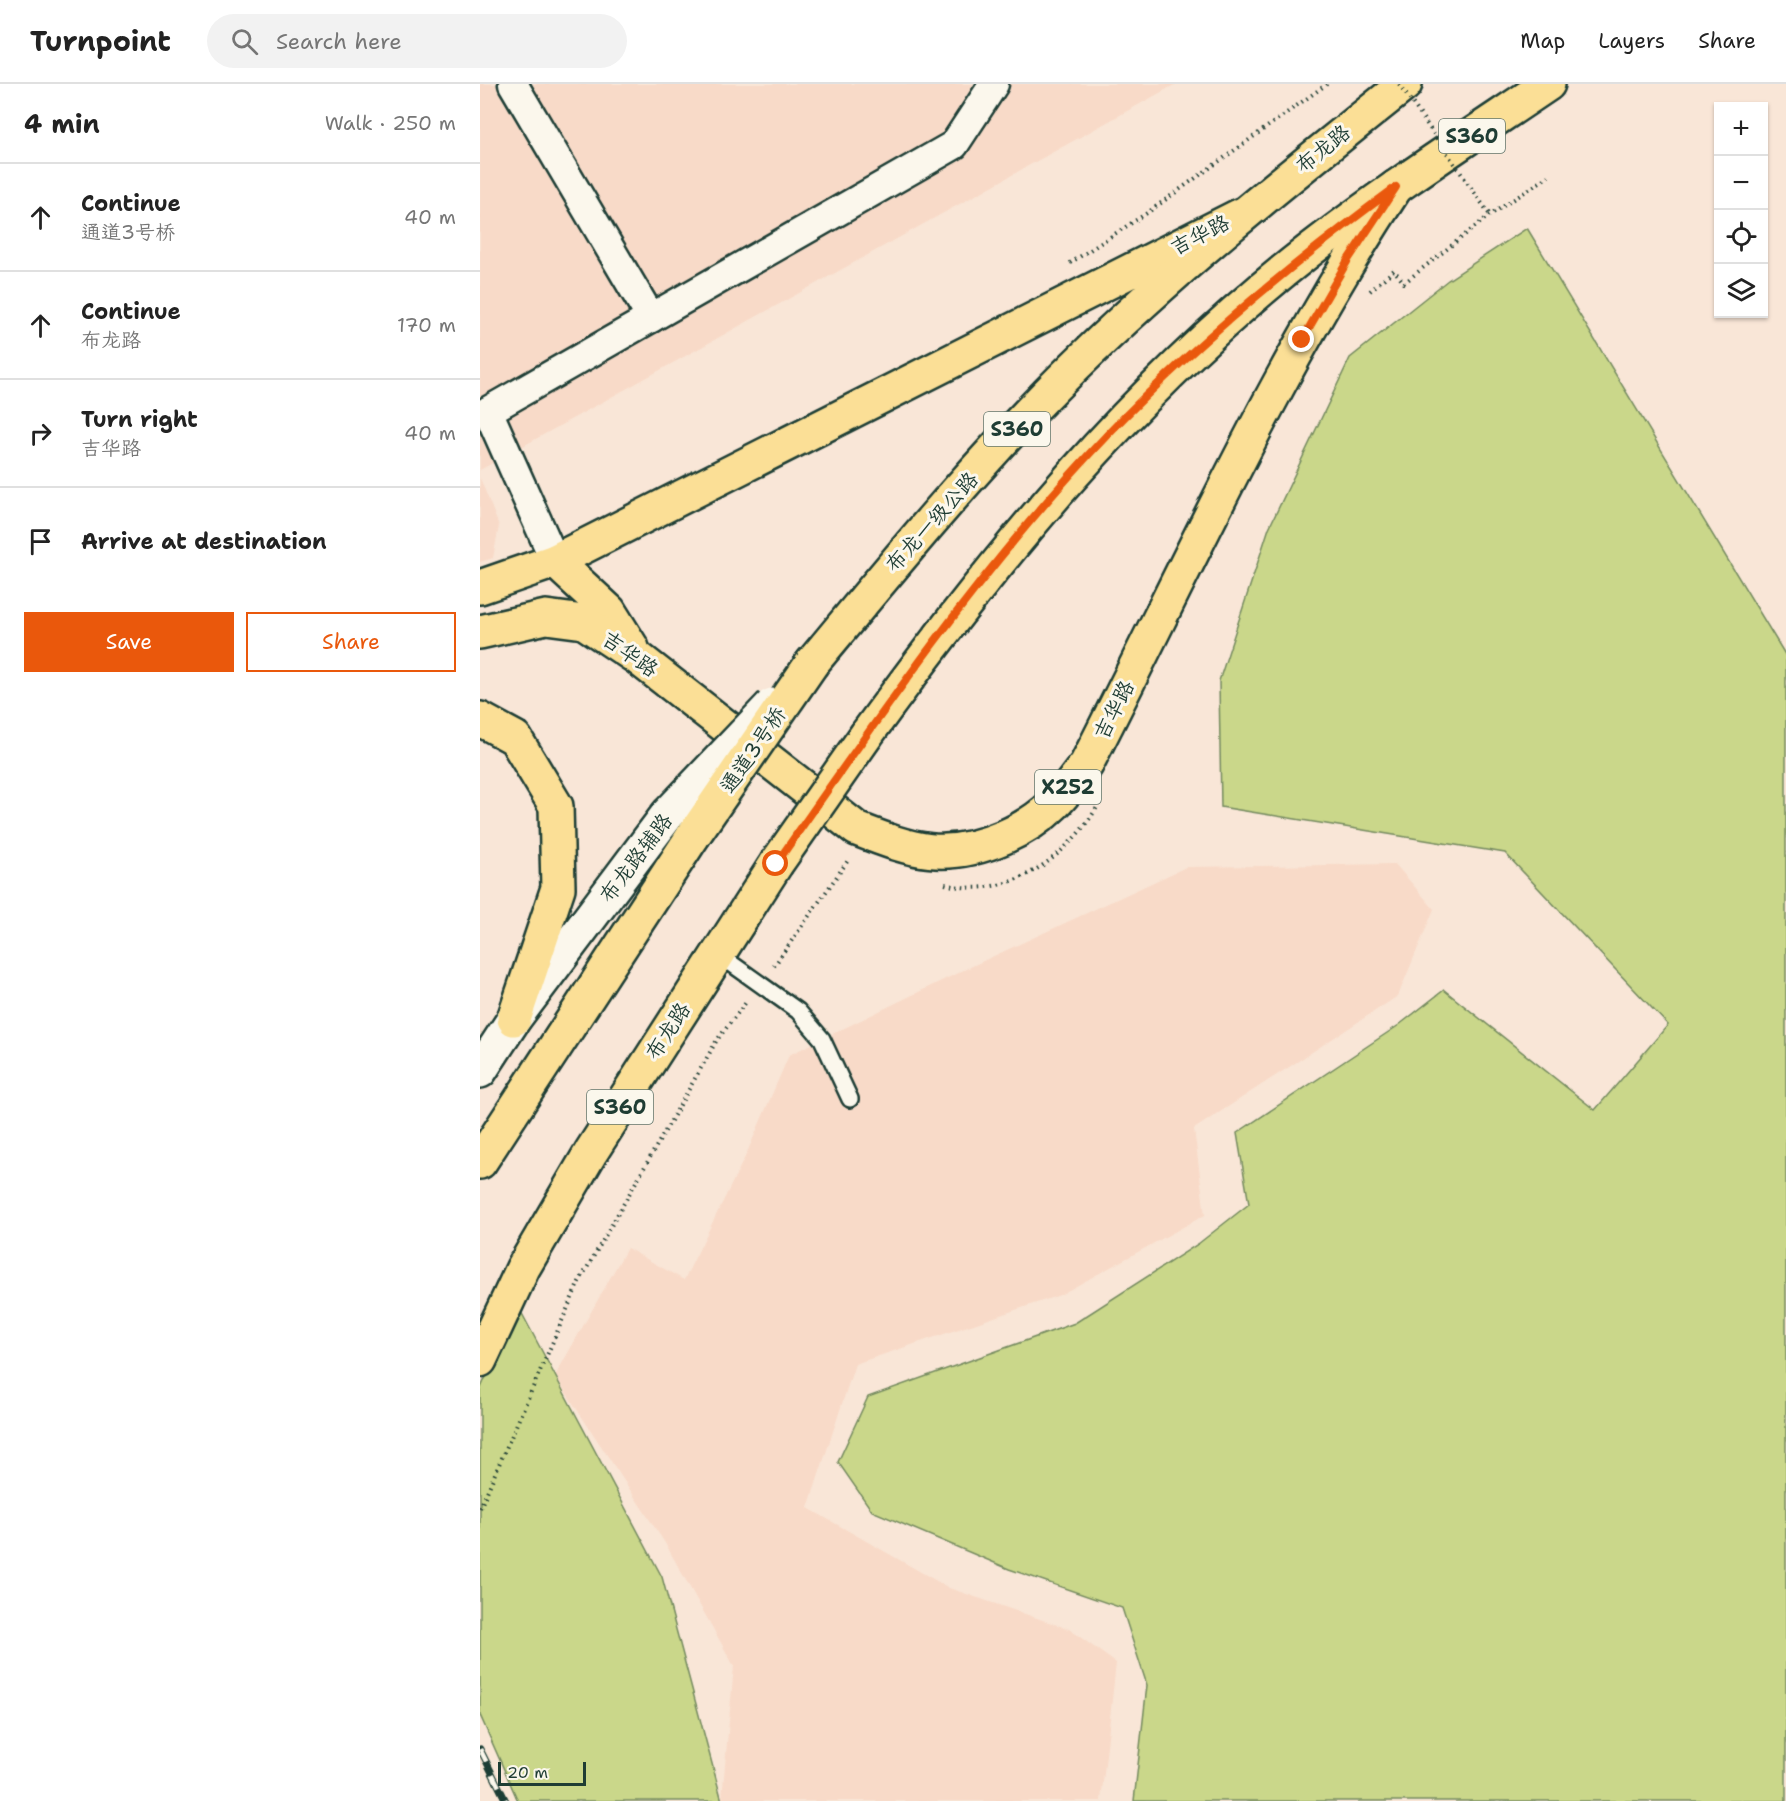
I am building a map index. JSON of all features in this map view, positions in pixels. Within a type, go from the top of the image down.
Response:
[{"type":"main road","name":"布龙路","points":[[1241,215],[1405,84]]},
{"type":"main road","name":"S360","points":[[1396,187],[1548,84]]},
{"type":"main road","name":"布龙路","points":[[480,1360],[523,1268],[591,1152],[776,864],[945,627],[1107,435],[1193,351],[1309,251],[1396,187]]},
{"type":"main road","name":"吉华路","points":[[480,632],[546,617],[584,622],[638,658],[857,829],[896,844],[931,851],[959,852],[985,845],[1022,829],[1054,804],[1086,765],[1240,454],[1348,260],[1396,187]]},
{"type":"main road","name":"吉华路","points":[[480,587],[555,561],[1241,215]]},
{"type":"main road","name":"布龙一级公路","points":[[812,663],[925,528],[1074,368],[1241,215]]},
{"type":"main road","points":[[555,561],[609,611],[638,658]]},
{"type":"main road","name":"布龙路辅路","points":[[480,1071],[514,1019],[668,814],[812,663]]},
{"type":"main road","name":"通道3号桥","points":[[480,1162],[693,837],[812,663]]},
{"type":"main road","points":[[480,719],[515,738],[556,806],[558,888],[514,1019]]},
{"type":"street","points":[[513,84],[651,318]]},
{"type":"street","points":[[555,561],[488,411],[954,145],[994,84]]},
{"type":"lane","points":[[718,954],[798,1011],[822,1039],[850,1098]]},
{"type":"path","points":[[1068,264],[1165,201],[1327,84]]},
{"type":"path","points":[[1399,84],[1490,215]]},
{"type":"path","points":[[1404,283],[1490,215],[1549,176]]},
{"type":"path","points":[[480,1508],[579,1282],[717,1040]]},
{"type":"shaded area","points":[[480,84],[1176,84],[480,470]]},
{"type":"shaded area","points":[[480,478],[499,526],[493,558],[480,562]]},
{"type":"shaded area","points":[[1395,864],[1434,909],[1398,996],[1194,1129],[1205,1215],[1060,1295],[855,1364],[808,1508],[949,1588],[1069,1629],[1116,1663],[1101,1801],[724,1801],[722,1798],[734,1666],[665,1543],[555,1376],[627,1248],[684,1280],[746,1155],[789,1055],[968,968],[1186,867]]},
{"type":"green space","points":[[1527,228],[1786,656],[1786,1801],[1134,1801],[1147,1685],[1122,1608],[1009,1569],[872,1511],[838,1462],[868,1397],[1075,1323],[1198,1244],[1249,1204],[1237,1133],[1399,1025],[1444,990],[1595,1110],[1668,1025],[1505,853],[1221,807],[1219,681],[1269,528],[1350,358],[1448,280]]},
{"type":"green space","points":[[518,1306],[662,1577],[722,1801],[518,1801],[480,1715],[480,1390]]},
{"type":"railway","points":[[480,1749],[506,1801]]},
{"type":"route","points":[[776,864],[945,627],[1107,435],[1193,351],[1309,251],[1396,187],[1348,260],[1302,340]]}]
